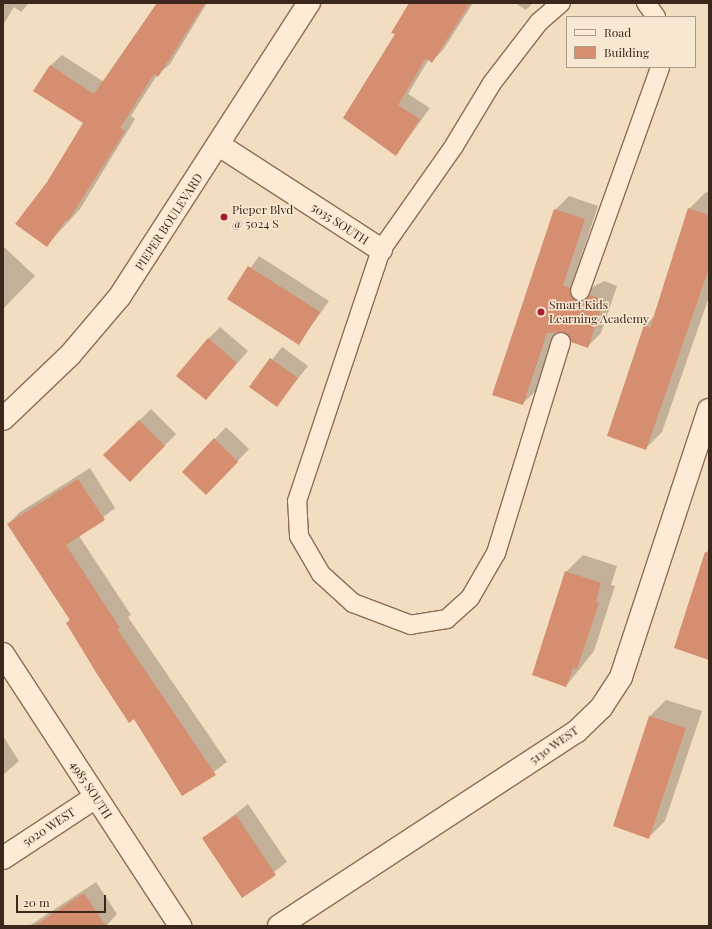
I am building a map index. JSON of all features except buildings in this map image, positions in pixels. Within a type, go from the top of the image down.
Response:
[{"type":"street","name":"PIEPER BOULEVARD","points":[[3,419],[70,355],[120,296],[219,145],[309,3]]},
{"type":"street","name":"5035 SOUTH","points":[[219,145],[381,250]]},
{"type":"street","name":"5130 WEST","points":[[279,926],[576,732],[601,708],[621,677],[709,410]]},
{"type":"street","name":"4985 SOUTH","points":[[3,654],[180,926]]},
{"type":"street","name":"5020 WEST","points":[[3,858],[96,797]]},
{"type":"lane","points":[[561,3],[539,22],[492,83],[454,146],[381,250],[297,501],[299,536],[320,574],[353,603],[411,625],[447,619],[470,598],[496,553],[561,342]]},
{"type":"lane","points":[[646,3],[655,16]]},
{"type":"lane","points":[[580,291],[660,68]]},
{"type":"place","name":"Pieper Blvd @ 5024 S","points":[[224,217]]},
{"type":"place","name":"Smart Kids Learning Academy","points":[[541,312]]}]
